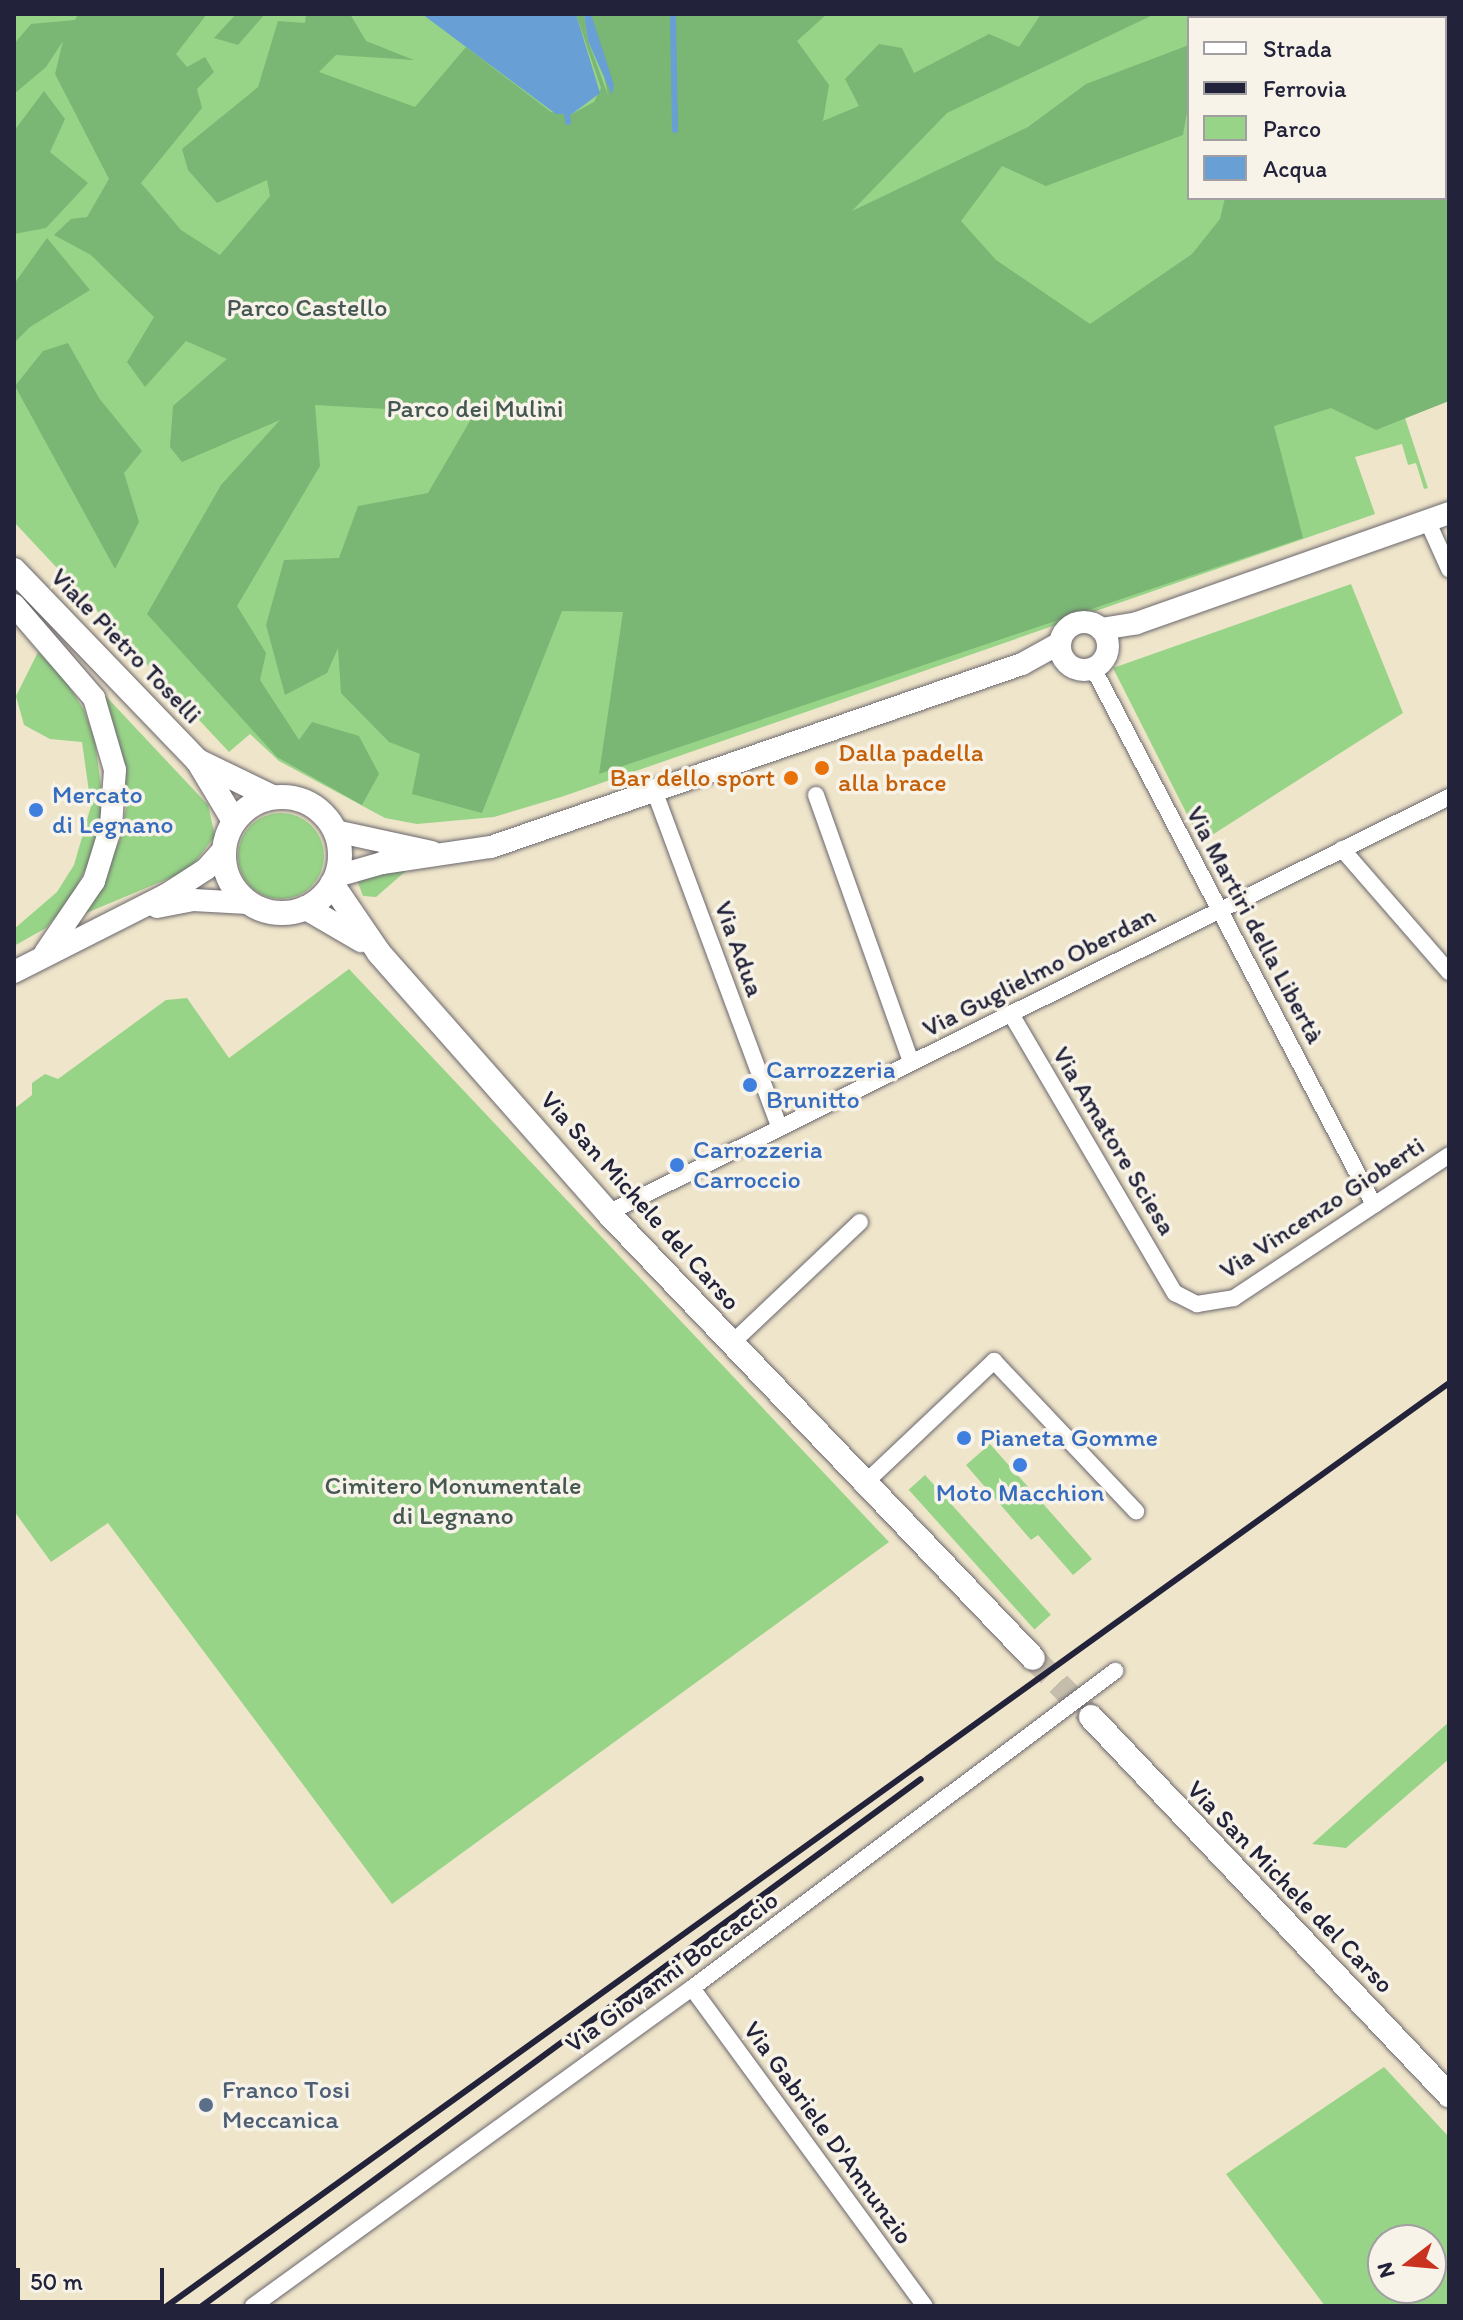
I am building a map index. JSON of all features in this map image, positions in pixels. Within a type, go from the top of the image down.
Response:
[{"type":"main road","name":"Viale Pietro Toselli","points":[[14,570],[198,761],[234,821]]},
{"type":"main road","name":"Viale Pietro Toselli","points":[[198,761],[272,797]]},
{"type":"main road","points":[[272,797],[316,807],[335,831],[340,861],[334,880],[306,908],[276,913],[248,903],[229,879],[224,849],[234,821],[258,801],[272,797]]},
{"type":"main road","name":"Via San Michele del Carso","points":[[334,880],[379,953],[608,1213],[1033,1658]]},
{"type":"main road","name":"Via San Michele del Carso","points":[[306,908],[379,953]]},
{"type":"main road","name":"Via San Michele del Carso","points":[[1091,1717],[1449,2095]]},
{"type":"street","points":[[1104,636],[1449,513]]},
{"type":"street","points":[[1427,520],[1449,569]]},
{"type":"street","name":"Viale Pietro Toselli","points":[[14,605],[65,658],[94,698],[115,770],[111,826],[94,881],[45,953]]},
{"type":"street","points":[[334,880],[382,863],[491,847],[1022,664],[1062,650],[1073,625],[1087,623],[1104,636],[1105,658],[1093,668],[1080,670],[1062,650]]},
{"type":"street","name":"Via Martiri della Libertà","points":[[1093,668],[1374,1205]]},
{"type":"street","name":"Via Adua","points":[[654,790],[779,1126]]},
{"type":"street","points":[[816,795],[911,1062]]},
{"type":"street","name":"Via Guglielmo Oberdan","points":[[608,1213],[1219,908],[1449,797]]},
{"type":"street","points":[[335,831],[448,855]]},
{"type":"street","points":[[14,972],[45,953],[191,881],[224,849]]},
{"type":"street","points":[[1342,849],[1449,972]]},
{"type":"street","points":[[118,918],[193,900],[248,903]]},
{"type":"street","name":"Via Amatore Sciesa","points":[[1011,1014],[1175,1293]]},
{"type":"street","name":"Via Vincenzo Gioberti","points":[[1175,1293],[1197,1304],[1234,1298],[1449,1155]]},
{"type":"street","points":[[732,1343],[860,1222]]},
{"type":"street","points":[[865,1483],[994,1361],[1136,1511]]},
{"type":"street","name":"Via Giovanni Boccaccio","points":[[253,2306],[692,1988],[1115,1671]]},
{"type":"street","name":"Via Gabriele D'Annunzio","points":[[692,1988],[925,2306]]},
{"type":"green space","name":"Parco dei Mulini","points":[[14,14],[1449,14],[1449,400],[1405,418],[1428,488],[1424,489],[1416,463],[1408,465],[1402,444],[1355,457],[1375,514],[564,796],[494,817],[417,824],[385,818],[279,761],[250,734],[229,752],[14,522]]},
{"type":"green space","name":"Parco dei Mulini","points":[[78,14],[207,14],[176,54],[187,67],[205,57],[214,72],[197,89],[202,108],[141,183],[181,230],[220,255],[270,196],[267,180],[217,203],[188,170],[182,149],[258,87],[278,21],[305,23],[306,14],[350,14],[366,41],[414,60],[336,55],[319,72],[415,107],[466,47],[551,112],[572,114],[594,102],[601,88],[576,14],[584,14],[588,41],[608,95],[591,14],[827,14],[797,41],[829,85],[823,121],[859,106],[845,79],[879,44],[902,48],[914,73],[989,34],[1019,47],[1041,14],[1155,14],[947,113],[852,211],[1028,127],[1086,84],[1187,46],[1187,112],[1183,135],[1046,186],[1002,166],[961,221],[996,260],[1090,324],[1192,254],[1220,219],[1225,200],[1447,200],[1449,77],[1449,401],[1376,430],[1331,408],[1274,426],[1303,538],[599,774],[623,612],[562,611],[482,813],[412,794],[420,754],[389,742],[341,693],[338,648],[327,673],[285,695],[266,625],[284,560],[339,558],[358,506],[428,493],[474,414],[315,405],[320,466],[237,606],[266,653],[260,680],[299,740],[312,722],[359,736],[379,774],[362,805],[277,757],[147,614],[221,485],[280,420],[182,462],[170,447],[173,406],[227,359],[186,341],[145,387],[127,362],[154,317],[91,255],[54,235],[71,219],[87,217],[109,179],[55,74],[63,41],[46,67],[14,94],[14,44],[31,24],[75,20]]},
{"type":"green space","points":[[236,14],[265,14],[238,45],[214,38]]},
{"type":"green space","points":[[1288,14],[1393,14],[1393,16]]},
{"type":"green space","points":[[44,91],[65,119],[50,152],[88,183],[46,228],[14,234],[14,131]]},
{"type":"green space","points":[[47,238],[90,290],[30,327],[14,343],[14,284]]},
{"type":"green space","points":[[68,343],[99,398],[142,451],[124,473],[139,522],[115,569],[15,386],[43,351]]},
{"type":"green space","points":[[1351,584],[1403,713],[1201,842],[1113,668]]},
{"type":"green space","points":[[38,652],[64,678],[84,710],[95,741],[104,809],[100,840],[70,900],[46,928],[14,946],[14,929],[57,892],[74,865],[91,806],[82,742],[50,739],[24,725],[16,696]]},
{"type":"green space","points":[[100,690],[208,805],[215,836],[189,870],[84,914],[120,840],[127,804],[119,743]]},
{"type":"green space","points":[[281,813],[298,816],[312,825],[321,839],[324,856],[321,873],[312,887],[298,896],[281,899],[264,896],[250,887],[241,873],[238,856],[241,839],[250,825],[264,816]]},
{"type":"green space","points":[[407,870],[376,897],[363,896],[357,880]]},
{"type":"green space","name":"Cimitero Monumentale di Legnano","points":[[349,969],[889,1542],[392,1904],[108,1523],[51,1562],[14,1511],[14,1109],[32,1095],[32,1083],[45,1074],[58,1079],[166,1000],[187,998],[229,1058]]},
{"type":"green space","points":[[990,1444],[1092,1559],[1073,1575],[1038,1535],[1031,1540],[966,1465]]},
{"type":"green space","points":[[925,1475],[1051,1615],[1034,1629],[909,1490]]},
{"type":"green space","points":[[1449,1722],[1449,1759],[1346,1848],[1312,1844]]},
{"type":"green space","points":[[1384,2067],[1449,2137],[1449,2306],[1325,2306],[1226,2174]]},
{"type":"water","points":[[422,14],[576,14],[600,93],[572,114],[556,114]]},
{"type":"water","points":[[584,14],[591,14],[614,85],[612,95],[588,41]]},
{"type":"waterway","points":[[673,14],[675,130]]},
{"type":"waterway","points":[[567,115],[568,122]]},
{"type":"tunnel","points":[[1033,1658],[1091,1717]]},
{"type":"railway","points":[[167,2306],[1449,1383]]},
{"type":"railway","points":[[202,2306],[921,1779]]},
{"type":"place","name":"Dalla padella alla brace","points":[[822,768]]},
{"type":"place","name":"Bar dello sport","points":[[791,778]]},
{"type":"place","name":"Mercato di Legnano","points":[[36,810]]},
{"type":"place","name":"Carrozzeria Brunitto","points":[[750,1085]]},
{"type":"place","name":"Carrozzeria Carroccio","points":[[677,1165]]},
{"type":"place","name":"Pianeta Gomme","points":[[964,1438]]},
{"type":"place","name":"Moto Macchion","points":[[1020,1465]]},
{"type":"place","name":"Franco Tosi Meccanica","points":[[206,2105]]},
{"type":"park label","name":"Parco Castello","points":[[307,308]]}]
